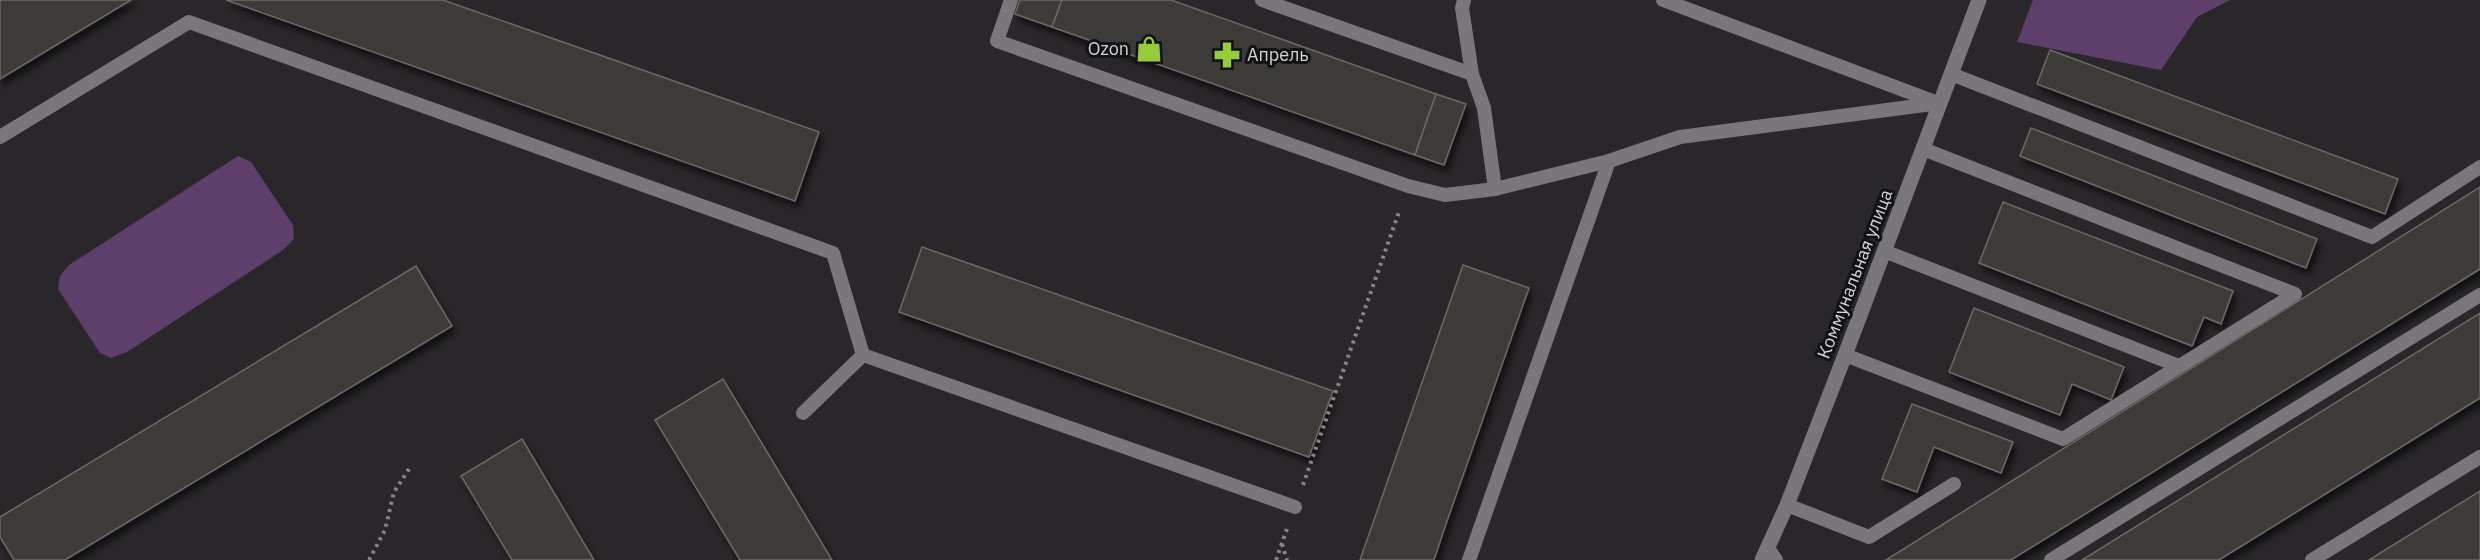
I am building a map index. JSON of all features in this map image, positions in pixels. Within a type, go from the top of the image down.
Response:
[{"type":"street","name":"Коммунальная улица","points":[[1768,556],[1979,0]]},
{"type":"lane","points":[[1011,0],[997,41],[1408,186],[1445,195],[1495,189],[1609,161],[1680,137],[1940,103]]},
{"type":"lane","points":[[1262,0],[1472,74]]},
{"type":"lane","points":[[1464,0],[1462,8],[1472,74],[1484,108],[1495,189]]},
{"type":"lane","points":[[1663,0],[1940,103]]},
{"type":"lane","points":[[0,137],[189,22],[833,253],[863,355]]},
{"type":"lane","points":[[1952,74],[2372,237],[2480,167]]},
{"type":"lane","points":[[1845,355],[2063,439],[2295,294],[1923,149]]},
{"type":"lane","points":[[1469,560],[1609,161]]},
{"type":"lane","points":[[1884,251],[2179,366]]},
{"type":"lane","points":[[2051,560],[2480,295]]},
{"type":"lane","points":[[803,413],[863,355]]},
{"type":"lane","points":[[863,355],[1295,507]]},
{"type":"lane","points":[[2312,560],[2480,457]]},
{"type":"lane","points":[[1787,505],[1869,537],[1954,484]]},
{"type":"path","points":[[1276,560],[1408,186]]},
{"type":"path","points":[[369,560],[386,530],[394,492],[409,469]]},
{"type":"path","points":[[1282,543],[1287,560]]},
{"type":"shaded area","points":[[2033,0],[2230,0],[2197,17],[2161,70],[2017,42]]},
{"type":"shaded area","points":[[238,156],[251,162],[293,225],[294,239],[283,250],[127,352],[111,358],[100,353],[58,289],[60,276],[69,265]]},
{"type":"building","points":[[131,0],[0,79],[0,1]]},
{"type":"building","points":[[226,0],[443,0],[819,132],[795,201]]},
{"type":"building","points":[[1020,0],[1062,0],[1052,27],[1015,14]]},
{"type":"building","points":[[1062,0],[1171,0],[1436,94],[1415,155],[1052,27]]},
{"type":"building","points":[[2050,50],[2398,179],[2385,214],[2037,84]]},
{"type":"building","points":[[1436,94],[1466,104],[1444,165],[1415,155]]},
{"type":"building","points":[[2031,128],[2317,239],[2306,268],[2020,156]]},
{"type":"building","points":[[2480,187],[2480,269],[2011,560],[1886,560]]},
{"type":"building","points":[[2003,202],[2233,291],[2221,324],[2204,317],[2192,346],[1979,263]]},
{"type":"building","points":[[922,247],[1333,391],[1309,457],[899,312]]},
{"type":"building","points":[[1463,265],[1529,288],[1434,560],[1360,560]]},
{"type":"building","points":[[416,266],[452,326],[65,560],[14,560],[0,537],[0,517]]},
{"type":"building","points":[[1974,308],[2124,367],[2111,400],[2072,384],[2060,415],[1949,372]]},
{"type":"building","points":[[2480,313],[2480,398],[2219,560],[2082,560]]},
{"type":"building","points":[[723,379],[832,560],[740,560],[655,420]]},
{"type":"building","points":[[1912,404],[2013,442],[2001,473],[1934,447],[1917,492],[1882,479]]},
{"type":"building","points":[[522,439],[594,560],[512,560],[461,476]]},
{"type":"building","points":[[2480,491],[2480,560],[2369,560]]},
{"type":"place","name":"Ozon","points":[[1149,49]]},
{"type":"place","name":"Апрель","points":[[1227,55]]}]
